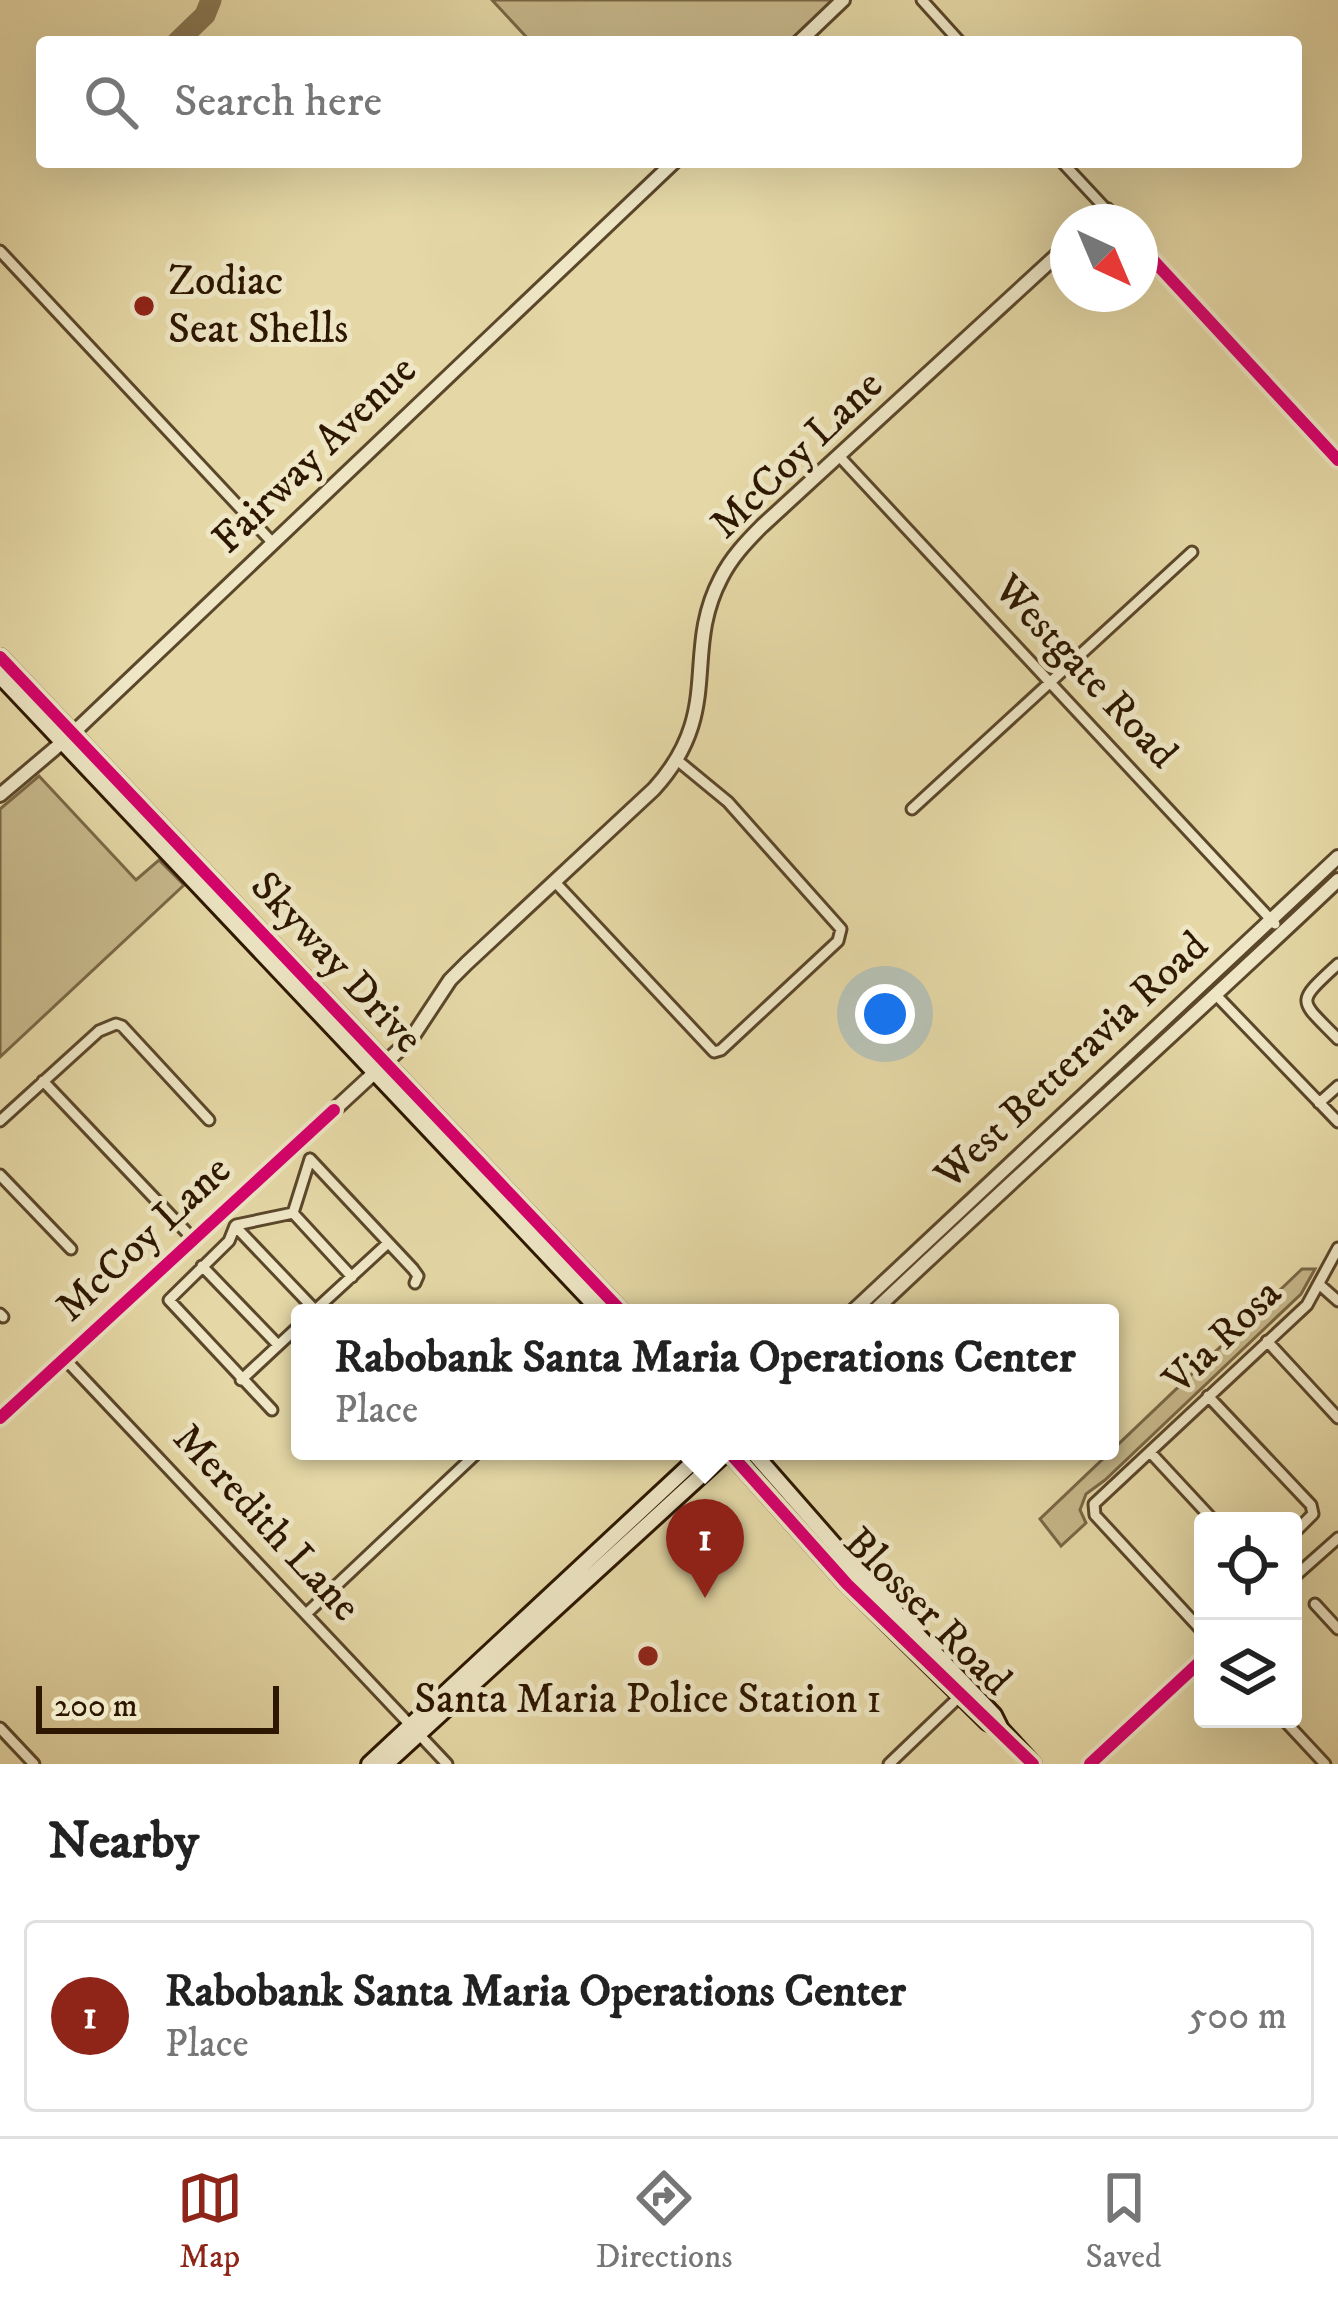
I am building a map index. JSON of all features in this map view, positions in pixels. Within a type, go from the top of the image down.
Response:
[{"type":"main road","name":"Skyway Drive","points":[[0,657],[67,738]]},
{"type":"main road","name":"Skyway Drive","points":[[0,676],[67,738],[380,1068],[614,1304]]},
{"type":"main road","name":"Skyway Drive","points":[[380,1068],[594,1304]]},
{"type":"main road","points":[[386,1764],[696,1460]]},
{"type":"main road","points":[[369,1764],[416,1730],[718,1460]]},
{"type":"main road","name":"Blosser Road","points":[[736,1460],[847,1584],[987,1722],[1001,1729]]},
{"type":"main road","name":"Blosser Road","points":[[760,1460],[994,1715],[1033,1764]]},
{"type":"street","points":[[805,36],[843,0]]},
{"type":"street","points":[[922,0],[955,36]]},
{"type":"street","name":"Fairway Avenue","points":[[0,795],[67,738],[668,168]]},
{"type":"street","points":[[1068,168],[1101,204]]},
{"type":"street","points":[[0,251],[271,541]]},
{"type":"street","name":"McCoy Lane","points":[[0,1418],[380,1068],[425,1022],[450,980],[654,789],[677,760],[699,705],[707,616],[722,575],[754,534],[1050,262]]},
{"type":"street","points":[[1158,265],[1338,460]]},
{"type":"street","name":"Westgate Road","points":[[839,456],[1282,933]]},
{"type":"street","points":[[912,809],[1192,552]]},
{"type":"street","points":[[554,881],[714,1052],[838,941],[841,929],[728,802],[677,760]]},
{"type":"street","name":"West Betteravia Road","points":[[861,1304],[1338,856]]},
{"type":"street","name":"West Betteravia Road","points":[[882,1304],[1338,880]]},
{"type":"street","points":[[1338,964],[1309,989],[1305,999],[1307,1008],[1338,1040]]},
{"type":"street","points":[[1216,995],[1338,1122]]},
{"type":"street","points":[[0,1121],[100,1031],[116,1024],[209,1120]]},
{"type":"street","points":[[43,1081],[193,1239]]},
{"type":"street","points":[[1319,1103],[1338,1086]]},
{"type":"street","points":[[292,1213],[310,1159],[416,1273],[415,1283]]},
{"type":"street","points":[[0,1175],[70,1250]]},
{"type":"street","points":[[235,1226],[292,1213]]},
{"type":"street","points":[[292,1213],[352,1277]]},
{"type":"street","points":[[235,1226],[229,1241],[169,1300],[272,1410]]},
{"type":"street","points":[[235,1226],[314,1304]]},
{"type":"street","points":[[322,1304],[388,1243]]},
{"type":"street","name":"Via Rosa","points":[[1194,1622],[1095,1515],[1094,1504],[1307,1304],[1338,1248]]},
{"type":"street","points":[[202,1266],[278,1345]]},
{"type":"street","points":[[1320,1285],[1338,1301]]},
{"type":"street","points":[[241,1380],[291,1333]]},
{"type":"street","points":[[1267,1341],[1338,1418]]},
{"type":"street","name":"Meredith Lane","points":[[64,1358],[447,1764]]},
{"type":"street","points":[[1208,1396],[1311,1505],[1313,1514],[1302,1525]]},
{"type":"street","points":[[1150,1452],[1206,1512]]},
{"type":"street","points":[[306,1614],[469,1460]]},
{"type":"street","points":[[1302,1570],[1338,1538]]},
{"type":"street","points":[[1315,1604],[1338,1629]]},
{"type":"street","points":[[1090,1764],[1194,1667]]},
{"type":"street","points":[[889,1764],[961,1696]]},
{"type":"street","points":[[1291,1728],[1325,1764]]},
{"type":"street","points":[[2,1734],[34,1764]]},
{"type":"shaded area","points":[[492,0],[834,0],[795,36],[525,36]]},
{"type":"shaded area","points":[[39,776],[136,880],[159,860],[184,885],[0,1057],[0,809]]},
{"type":"shaded area","points":[[1302,1269],[1315,1269],[1301,1294],[1086,1494],[1080,1510],[1086,1523],[1061,1546],[1040,1519],[1102,1460],[1119,1460],[1119,1444]]},
{"type":"taxiway","points":[[183,36],[205,15],[211,0]]},
{"type":"cycle path","points":[[1158,265],[1338,460]]},
{"type":"cycle path","points":[[0,657],[614,1304]]},
{"type":"cycle path","points":[[0,1418],[334,1110]]},
{"type":"cycle path","points":[[736,1460],[847,1584],[1033,1764]]},
{"type":"cycle path","points":[[1090,1764],[1194,1667]]},
{"type":"place","name":"Zodiac Seat Shells","points":[[144,306]]},
{"type":"place","name":"Rabobank Santa Maria Operations Center","points":[[705,1598]]},
{"type":"place","name":"Santa Maria Police Station 1","points":[[648,1656]]}]
